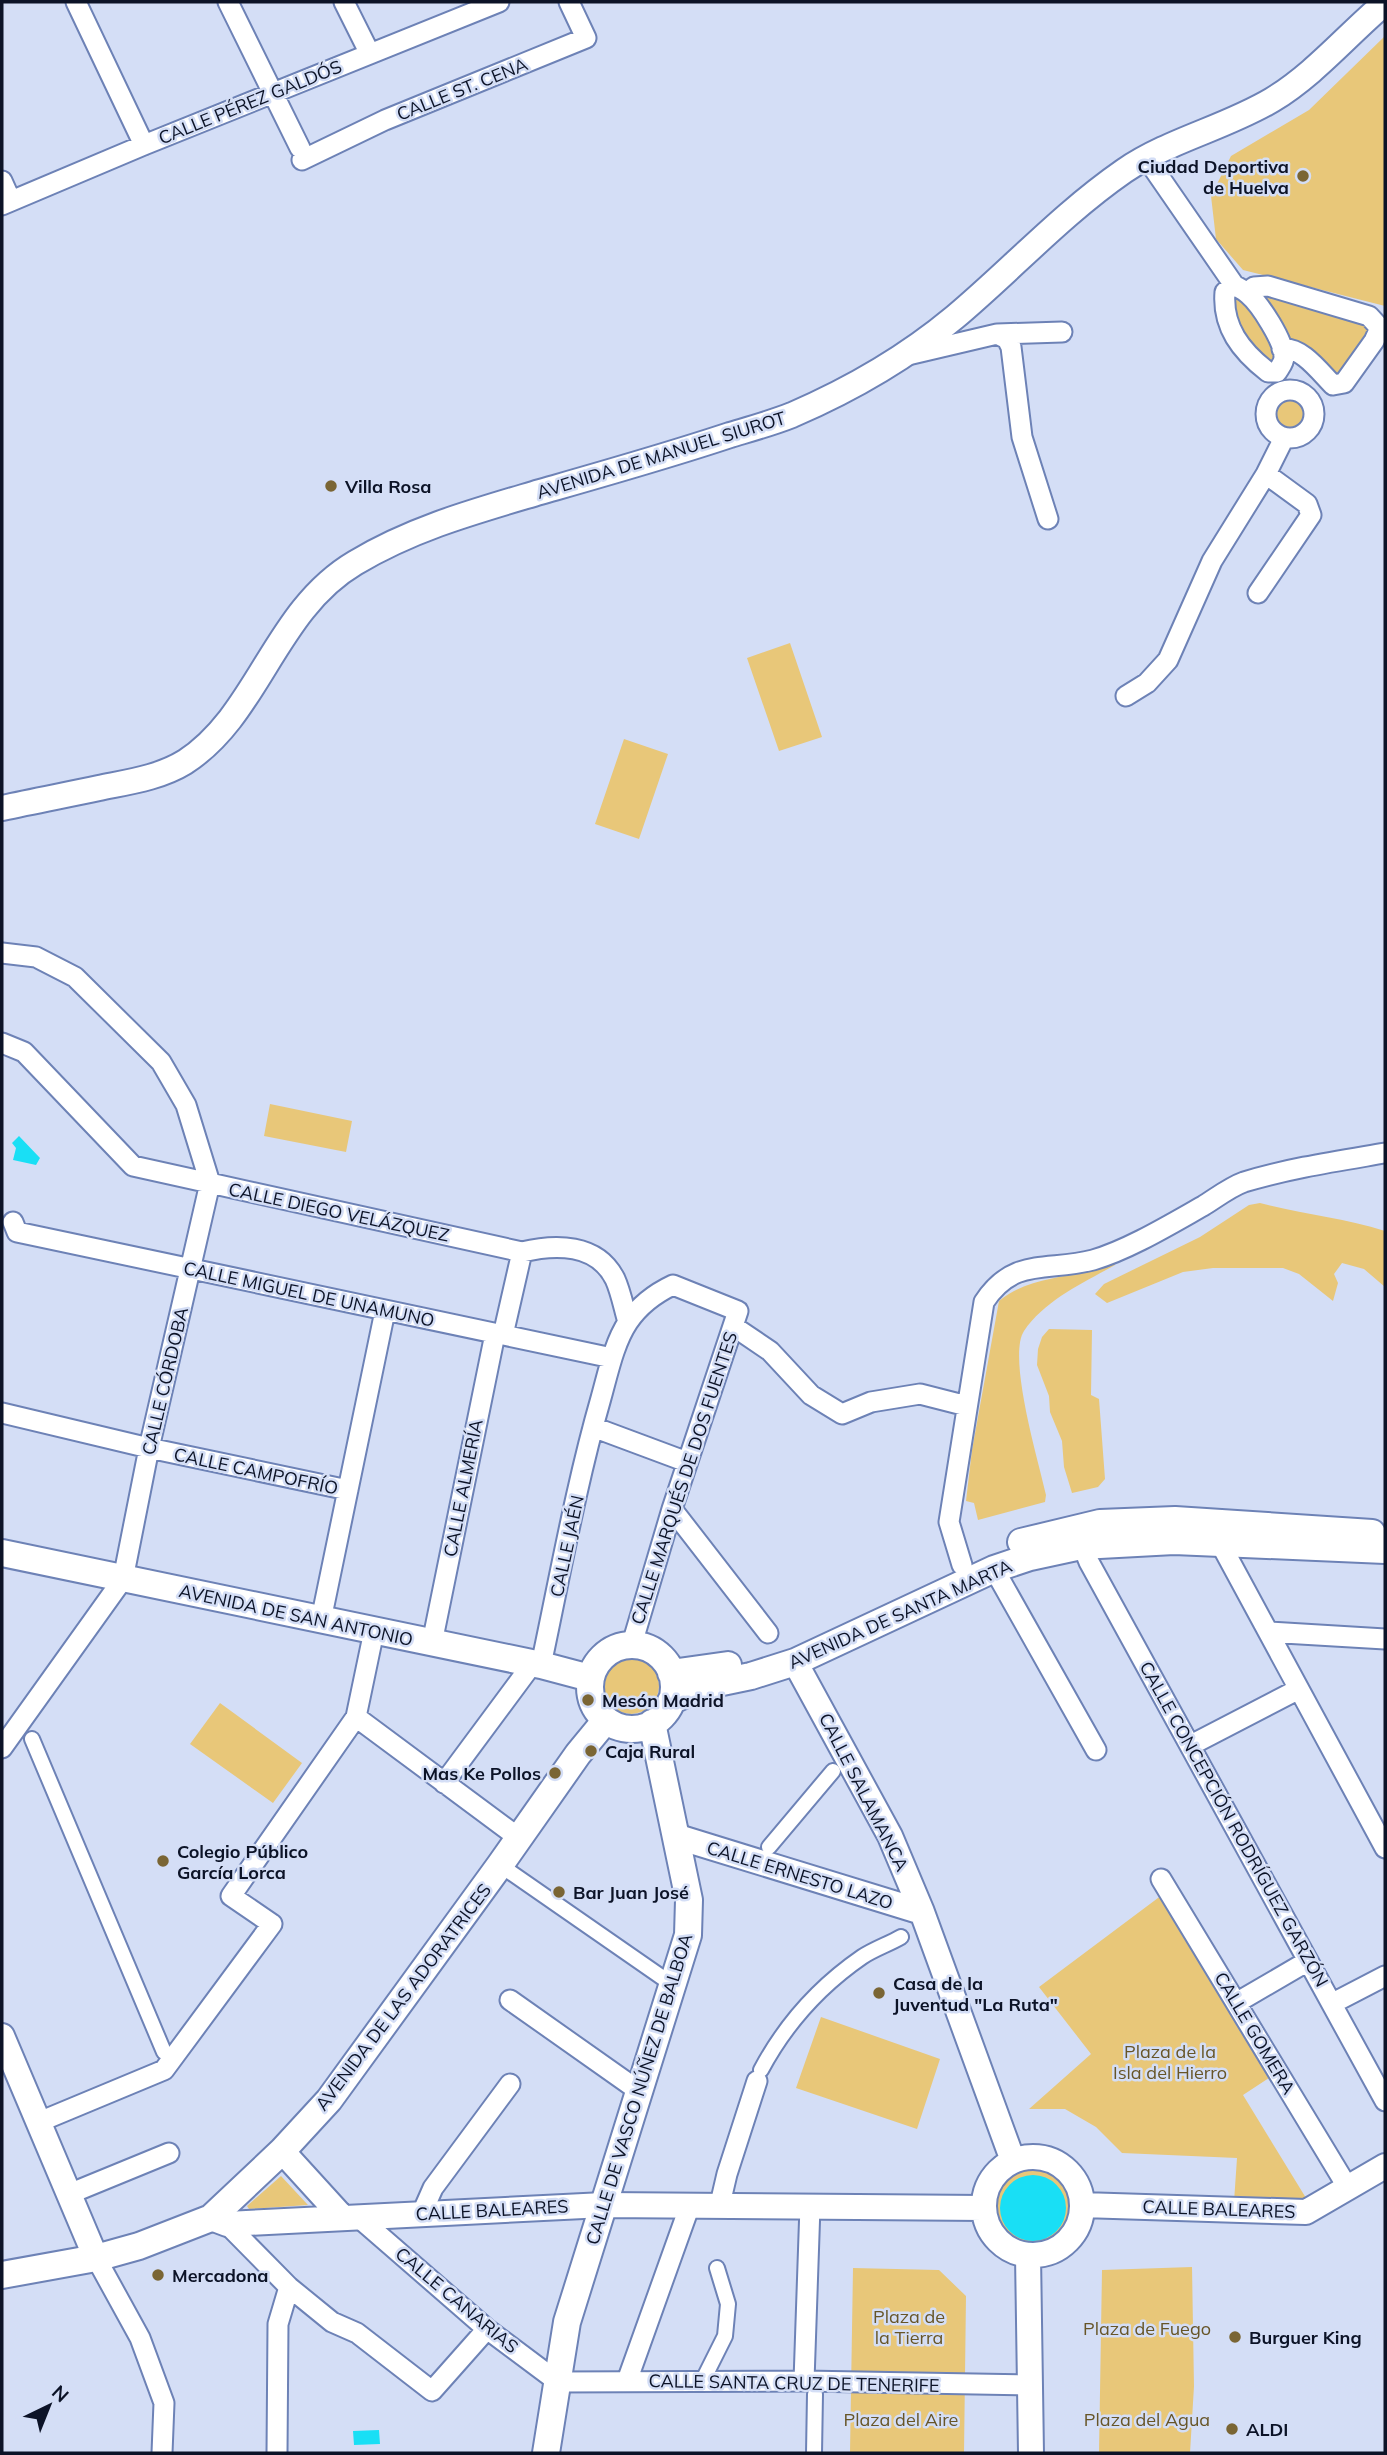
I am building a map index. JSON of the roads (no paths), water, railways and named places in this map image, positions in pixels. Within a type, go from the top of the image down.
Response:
[{"type":"main road","name":"AVENIDA DE SANTA MARTA","points":[[671,1673],[742,1663],[791,1645],[962,1564],[1016,1544],[1079,1537],[1174,1541],[1221,1532],[1385,1534]]},
{"type":"main road","name":"AVENIDA DE SANTA MARTA","points":[[1221,1532],[1385,1550]]},
{"type":"main road","name":"AVENIDA DE SANTA MARTA","points":[[671,1701],[703,1686],[751,1676],[795,1662],[994,1569],[1079,1537]]},
{"type":"main road","name":"AVENIDA DE SAN ANTONIO","points":[[2,1553],[537,1664],[590,1678]]},
{"type":"main road","points":[[632,1644],[645,1646],[665,1661],[671,1673],[674,1687],[664,1714],[640,1728],[628,1728],[606,1720],[592,1701],[590,1678],[596,1665],[605,1654],[618,1647],[632,1644]]},
{"type":"main road","name":"AVENIDA DE LAS ADORATRICES","points":[[2,2275],[96,2258],[219,2221],[329,2100],[578,1754],[606,1720]]},
{"type":"main road","name":"CALLE DE VASCO NÚÑEZ DE BALBOA","points":[[546,2453],[567,2322],[688,1936],[690,1900],[652,1723]]},
{"type":"street","points":[[76,2],[144,145]]},
{"type":"street","points":[[228,2],[273,94]]},
{"type":"street","points":[[344,2],[370,54]]},
{"type":"street","name":"CALLE PÉREZ GALDÓS","points":[[6,203],[370,54],[465,8],[499,2]]},
{"type":"street","name":"CALLE ST. CENA","points":[[273,94],[301,154],[586,38],[569,2]]},
{"type":"street","name":"AVENIDA DE MANUEL SIUROT","points":[[2,808],[156,776],[185,762],[233,716],[292,621],[321,590],[351,565],[411,533],[477,510],[677,453],[790,416],[856,384],[901,357],[953,318],[1062,219],[1127,169],[1271,101],[1305,76],[1385,3]]},
{"type":"street","points":[[1147,159],[1241,289],[1264,312],[1284,357],[1277,372]]},
{"type":"street","points":[[2,181],[6,203]]},
{"type":"street","points":[[1277,372],[1268,372],[1257,364],[1231,332],[1223,310],[1225,292],[1268,286],[1369,316],[1383,328],[1344,383],[1333,385],[1305,358],[1289,348],[1282,349]]},
{"type":"street","points":[[901,357],[997,334],[1062,332]]},
{"type":"street","points":[[997,334],[1007,339],[1011,347],[1022,437],[1048,519]]},
{"type":"street","points":[[1277,372],[1285,391]]},
{"type":"street","points":[[1285,391],[1301,393],[1312,404],[1314,419],[1306,433],[1299,437],[1284,438],[1271,428],[1266,413],[1272,399],[1285,391]]},
{"type":"street","points":[[1126,696],[1147,683],[1168,660],[1212,561],[1266,474],[1284,438]]},
{"type":"street","points":[[1258,593],[1311,515],[1307,503],[1266,474]]},
{"type":"street","name":"CALLE DIEGO VELÁZQUEZ","points":[[2,953],[36,957],[75,977],[161,1062],[186,1105],[210,1183],[522,1252],[545,1247],[576,1248],[598,1259],[614,1279],[628,1322]]},
{"type":"street","points":[[2,1043],[24,1052],[133,1166],[210,1183]]},
{"type":"street","points":[[962,1564],[949,1522],[984,1302],[992,1289],[1012,1275],[1033,1266],[1062,1266],[1094,1260],[1160,1231],[1242,1183],[1323,1163],[1385,1153]]},
{"type":"street","name":"CALLE CÓRDOBA","points":[[123,1579],[149,1448],[210,1183]]},
{"type":"street","name":"CALLE MIGUEL DE UNAMUNO","points":[[13,1222],[17,1233],[612,1358]]},
{"type":"street","name":"CALLE ALMERÍA","points":[[432,1643],[498,1334],[522,1252]]},
{"type":"street","points":[[628,1322],[660,1291],[673,1285],[735,1319],[770,1351],[811,1395],[842,1414],[872,1402],[920,1394],[967,1406]]},
{"type":"street","points":[[321,1620],[385,1311]]},
{"type":"street","name":"CALLE MARQUÉS DE DOS FUENTES","points":[[632,1644],[672,1509],[735,1319]]},
{"type":"street","name":"CALLE JAÉN","points":[[537,1664],[593,1427],[612,1358],[628,1322]]},
{"type":"street","name":"CALLE CAMPOFRÍO","points":[[2,1413],[149,1448],[348,1490]]},
{"type":"street","points":[[593,1427],[687,1462]]},
{"type":"street","points":[[672,1509],[768,1633]]},
{"type":"street","points":[[1221,1532],[1268,1632],[1385,1848]]},
{"type":"street","name":"CALLE CONCEPCIÓN RODRÍGUEZ GARZÓN","points":[[1079,1537],[1385,2101]]},
{"type":"street","points":[[994,1569],[1096,1750]]},
{"type":"street","points":[[2,1748],[123,1579]]},
{"type":"street","points":[[39,2122],[164,2070],[272,1924],[231,1896],[356,1717],[374,1631]]},
{"type":"street","points":[[1268,1632],[1385,1639]]},
{"type":"street","name":"CALLE SALAMANCA","points":[[795,1662],[890,1836],[922,1912],[1013,2161]]},
{"type":"street","points":[[444,1783],[537,1664]]},
{"type":"street","points":[[1191,1745],[1299,1689]]},
{"type":"street","points":[[356,1717],[519,1838]]},
{"type":"street","points":[[32,1739],[164,2052]]},
{"type":"street","points":[[769,1847],[833,1771]]},
{"type":"street","name":"CALLE ERNESTO LAZO","points":[[678,1837],[922,1912]]},
{"type":"street","points":[[500,1865],[673,1985]]},
{"type":"street","name":"CALLE GOMERA","points":[[1161,1879],[1348,2188]]},
{"type":"street","points":[[720,2204],[759,2075],[775,2042],[814,1996],[863,1955],[901,1937]]},
{"type":"street","points":[[1236,2003],[1308,1961]]},
{"type":"street","points":[[1333,2003],[1385,1976]]},
{"type":"street","points":[[510,2000],[639,2091]]},
{"type":"street","points":[[2,2036],[96,2258],[141,2338],[164,2403],[162,2453]]},
{"type":"street","points":[[422,2213],[433,2188],[510,2084]]},
{"type":"street","name":"CALLE CANARIAS","points":[[282,2151],[350,2217],[487,2329],[558,2382]]},
{"type":"street","points":[[69,2194],[169,2153]]},
{"type":"street","points":[[1028,2157],[1044,2158],[1071,2175],[1079,2189],[1082,2204],[1081,2219],[1067,2242],[1048,2252],[1028,2255],[1002,2244],[993,2234],[984,2208],[986,2193],[1001,2169],[1013,2161],[1028,2157]]},
{"type":"street","name":"CALLE BALEARES","points":[[1082,2204],[1306,2212],[1385,2166]]},
{"type":"street","name":"CALLE BALEARES","points":[[219,2221],[604,2205],[984,2208]]},
{"type":"street","points":[[627,2381],[690,2206]]},
{"type":"street","points":[[810,2206],[809,2387],[814,2453]]},
{"type":"street","points":[[219,2221],[289,2287],[332,2322],[357,2333],[432,2391],[487,2329]]},
{"type":"street","points":[[1028,2255],[1031,2453]]},
{"type":"street","points":[[702,2382],[725,2336],[728,2304],[717,2268]]},
{"type":"street","points":[[277,2453],[278,2324],[289,2287]]},
{"type":"street","name":"CALLE SANTA CRUZ DE TENERIFE","points":[[558,2382],[702,2382],[809,2387],[1029,2385]]},
{"type":"water","points":[[19,1136],[40,1158],[36,1165],[13,1160],[16,1148],[12,1143]]},
{"type":"water","points":[[1033,2175],[1046,2178],[1056,2185],[1063,2195],[1066,2208],[1063,2221],[1056,2231],[1046,2238],[1033,2241],[1020,2238],[1010,2231],[1003,2221],[1000,2208],[1003,2195],[1010,2185],[1020,2178]]},
{"type":"water","points":[[379,2430],[380,2444],[354,2445],[353,2431]]},
{"type":"place","name":"Ciudad Deportiva de Huelva","points":[[1303,176]]},
{"type":"place","name":"Villa Rosa","points":[[331,486]]},
{"type":"place","name":"Mesón Madrid","points":[[588,1700]]},
{"type":"place","name":"Caja Rural","points":[[591,1751]]},
{"type":"place","name":"Mas Ke Pollos","points":[[555,1773]]},
{"type":"place","name":"Colegio Público García Lorca","points":[[163,1861]]},
{"type":"place","name":"Bar Juan José","points":[[559,1892]]},
{"type":"place","name":"Casa de la Juventud \"La Ruta\"","points":[[879,1993]]},
{"type":"place","name":"Mercadona","points":[[158,2275]]},
{"type":"place","name":"Burguer King","points":[[1235,2337]]},
{"type":"place","name":"ALDI","points":[[1232,2429]]},
{"type":"park label","name":"Plaza de la Isla del Hierro","points":[[1170,2061]]},
{"type":"park label","name":"Plaza de la Tierra","points":[[909,2326]]},
{"type":"park label","name":"Plaza de Fuego","points":[[1147,2328]]},
{"type":"park label","name":"Plaza del Aire","points":[[901,2419]]},
{"type":"park label","name":"Plaza del Agua","points":[[1147,2419]]}]
